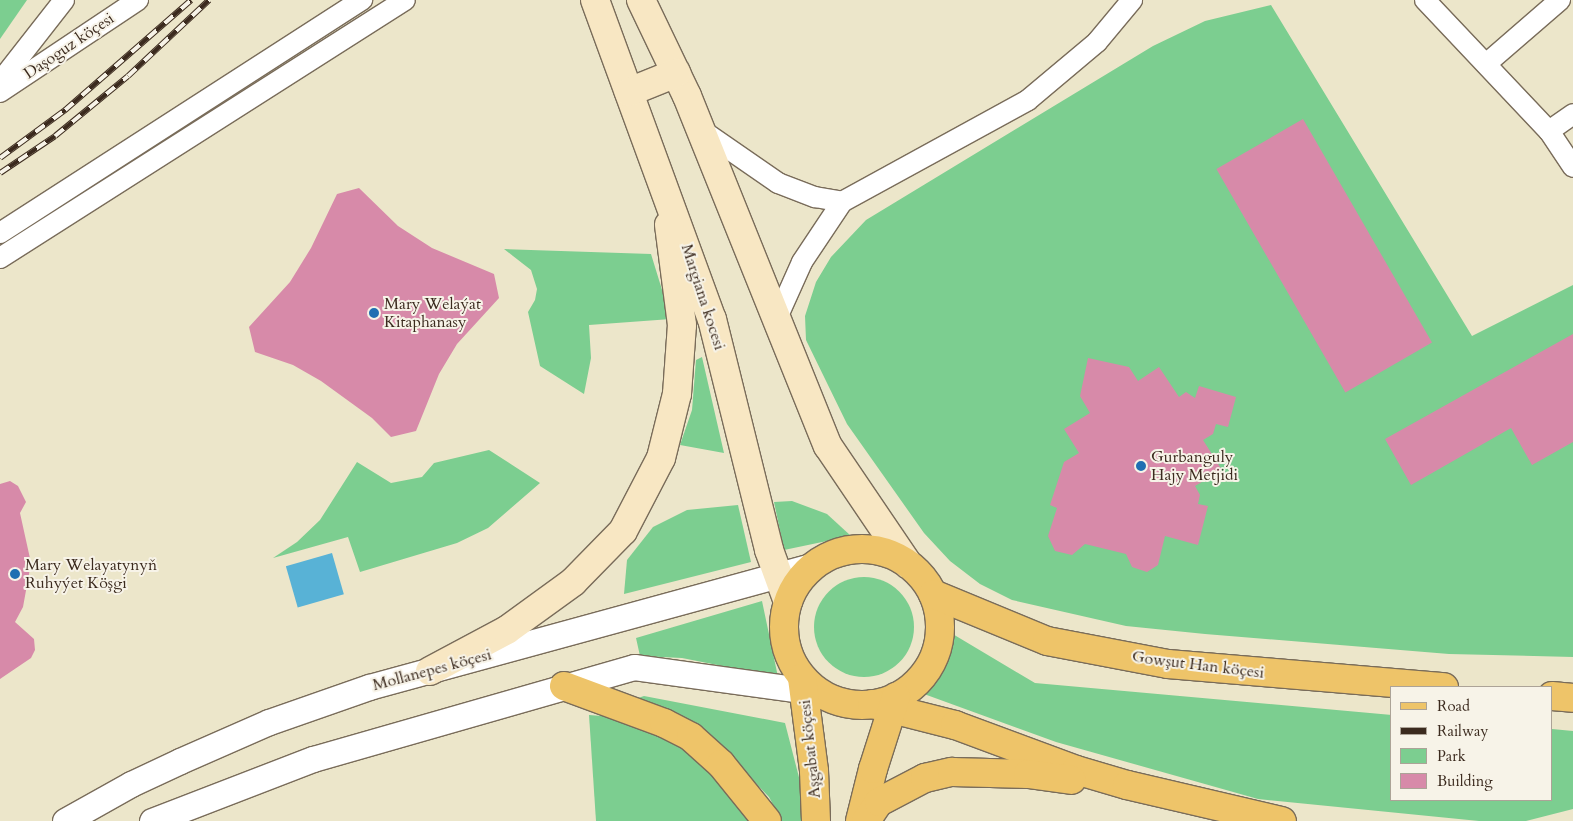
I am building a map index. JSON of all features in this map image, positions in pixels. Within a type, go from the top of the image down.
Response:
[{"type":"main road","name":"Margiana kocesi","points":[[595,0],[669,196],[712,319],[769,550],[788,602]]},
{"type":"main road","points":[[641,0],[676,72],[700,129],[828,446],[908,564],[922,578],[933,594],[939,618],[936,649],[930,664],[916,683],[887,704],[860,821]]},
{"type":"main road","points":[[629,92],[676,72]]},
{"type":"main road","points":[[430,671],[507,630],[573,582],[623,531],[661,458],[677,394],[682,325],[670,247],[669,196]]},
{"type":"main road","points":[[908,564],[886,553],[861,549],[837,553],[815,565],[799,581],[788,602],[784,622],[785,642],[791,661],[808,686],[837,701],[887,704],[955,726],[1076,770],[1127,785],[1282,821]]},
{"type":"main road","name":"Gowşut Han köçesi","points":[[933,594],[1047,641],[1168,664],[1432,686]]},
{"type":"main road","points":[[564,686],[664,723],[691,737],[721,764],[767,821]]},
{"type":"main road","name":"Aşgabat köçesi","points":[[808,686],[816,821]]},
{"type":"main road","points":[[1553,696],[1573,698]]},
{"type":"main road","points":[[866,821],[879,802],[899,789],[925,778],[952,772],[1028,774],[1127,785]]},
{"type":"street","points":[[0,82],[64,0]]},
{"type":"street","name":"Daşoguz köçesi","points":[[0,92],[138,0]]},
{"type":"street","points":[[0,234],[362,0]]},
{"type":"street","points":[[0,258],[405,0]]},
{"type":"street","points":[[777,318],[802,262],[842,202],[1028,100],[1098,42],[1132,0]]},
{"type":"street","points":[[1425,0],[1548,131],[1573,167]]},
{"type":"street","points":[[1486,64],[1560,0]]},
{"type":"street","points":[[1548,131],[1573,114]]},
{"type":"street","points":[[184,115],[196,132]]},
{"type":"street","points":[[700,129],[778,183],[815,197],[842,202]]},
{"type":"street","name":"Mollanepes köçesi","points":[[65,821],[131,784],[269,722],[369,687],[815,565]]},
{"type":"street","points":[[152,821],[313,759],[634,667],[808,686]]},
{"type":"green space","points":[[0,0],[27,0],[0,39]]},
{"type":"green space","points":[[1271,5],[1472,336],[1573,285],[1573,657],[1449,654],[1126,626],[1012,600],[980,584],[950,561],[924,533],[847,424],[806,340],[805,316],[816,282],[831,257],[866,220],[1153,46],[1205,21]]},
{"type":"green space","points":[[504,249],[651,254],[671,319],[589,325],[591,358],[584,394],[540,366],[528,312],[535,300],[537,289],[531,270]]},
{"type":"green space","points":[[702,357],[724,453],[680,445],[692,410],[696,360]]},
{"type":"green space","points":[[489,450],[540,483],[488,528],[457,543],[360,572],[348,537],[273,558],[297,542],[320,520],[357,462],[391,483],[422,477],[434,463]]},
{"type":"green space","points":[[792,501],[827,514],[851,536],[784,550],[774,502]]},
{"type":"green space","points":[[738,505],[751,562],[624,594],[627,560],[653,527],[687,510]]},
{"type":"green space","points":[[864,577],[883,580],[900,591],[911,608],[914,627],[911,646],[900,663],[883,674],[864,677],[845,674],[828,663],[817,646],[814,627],[817,608],[828,591],[845,580]]},
{"type":"green space","points":[[762,601],[778,677],[682,658],[640,656],[636,638]]},
{"type":"green space","points":[[951,633],[1035,683],[1390,715],[1390,801],[1553,801],[1553,729],[1573,731],[1573,809],[1526,821],[1479,821],[1258,799],[1056,742],[924,694],[948,659]]},
{"type":"green space","points":[[644,696],[785,723],[802,789],[801,821],[782,821],[769,797],[744,771],[626,702]]},
{"type":"green space","points":[[589,715],[627,718],[672,741],[721,772],[758,821],[596,821]]},
{"type":"water","points":[[332,553],[344,594],[298,608],[286,566]]},
{"type":"building","points":[[1303,119],[1432,342],[1345,392],[1216,169]]},
{"type":"building","name":"Mary Welaýat Kitaphanasy","points":[[359,188],[398,226],[432,248],[494,274],[499,298],[457,344],[439,374],[416,431],[391,437],[372,418],[321,381],[293,365],[255,352],[249,327],[290,282],[311,248],[337,194]]},
{"type":"building","points":[[1573,334],[1573,442],[1532,465],[1511,428],[1411,485],[1385,439]]},
{"type":"building","name":"Gurbanguly Hajy Metjidi","points":[[1088,358],[1129,367],[1138,381],[1159,367],[1179,397],[1186,392],[1195,398],[1199,386],[1236,397],[1228,427],[1216,424],[1213,434],[1203,440],[1222,470],[1195,486],[1200,495],[1198,504],[1208,506],[1198,545],[1165,536],[1158,565],[1147,572],[1132,567],[1126,554],[1085,544],[1072,555],[1055,551],[1048,536],[1057,508],[1050,505],[1064,462],[1079,453],[1064,429],[1090,413],[1080,396]]},
{"type":"building","name":"Mary Welayatynyň Ruhyýet Köşgi","points":[[10,481],[18,486],[26,502],[20,513],[31,563],[23,607],[15,622],[34,639],[35,650],[31,658],[0,679],[0,484]]},
{"type":"railway","points":[[0,158],[65,110],[191,0]]},
{"type":"railway","points":[[0,173],[55,136],[128,76],[209,0]]},
{"type":"place","name":"Mary Welaýat Kitaphanasy","points":[[374,313]]},
{"type":"place","name":"Gurbanguly Hajy Metjidi","points":[[1141,466]]},
{"type":"place","name":"Mary Welayatynyň Ruhyýet Köşgi","points":[[15,574]]}]
